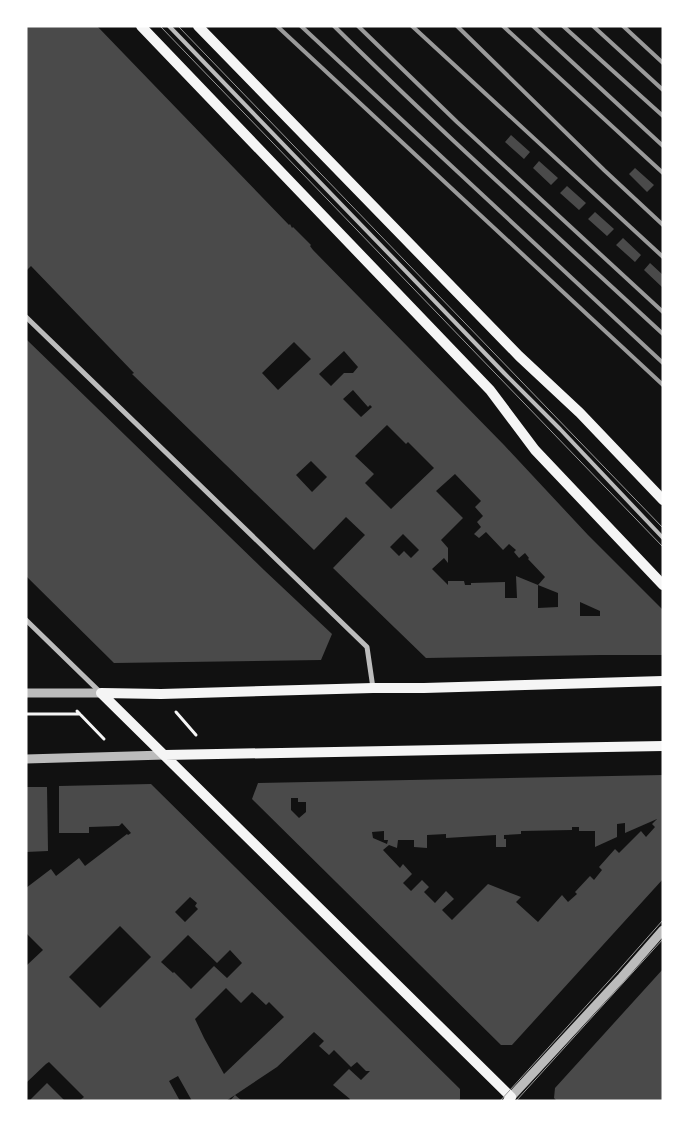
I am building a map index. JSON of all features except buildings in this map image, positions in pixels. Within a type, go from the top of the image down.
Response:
[{"type":"main road","points":[[141,26],[490,390],[535,450],[663,585]]},
{"type":"main road","points":[[198,26],[512,349],[580,413],[663,500]]},
{"type":"main road","points":[[101,693],[161,694],[663,681]]},
{"type":"main road","points":[[101,693],[511,1099]]},
{"type":"main road","points":[[165,755],[663,746]]},
{"type":"street","points":[[26,317],[367,647],[373,688]]},
{"type":"street","points":[[26,620],[101,693]]},
{"type":"street","points":[[26,693],[101,693]]},
{"type":"street","points":[[26,759],[165,755]]},
{"type":"street","points":[[511,1099],[663,930]]},
{"type":"lane","points":[[169,26],[560,429],[663,538]]},
{"type":"path","points":[[170,705],[201,741]]},
{"type":"path","points":[[73,707],[104,739]]},
{"type":"path","points":[[26,714],[80,714]]},
{"type":"tram line","points":[[160,26],[663,547]]},
{"type":"tram line","points":[[178,26],[663,528]]},
{"type":"tram line","points":[[500,1101],[663,920]]},
{"type":"tram line","points":[[516,1101],[663,939]]},
{"type":"railway","points":[[277,26],[663,385]]},
{"type":"railway","points":[[301,26],[663,363]]},
{"type":"railway","points":[[334,26],[456,143],[663,334]]},
{"type":"railway","points":[[358,26],[457,122],[663,312]]},
{"type":"railway","points":[[412,26],[663,257]]},
{"type":"railway","points":[[457,26],[663,225]]},
{"type":"railway","points":[[503,26],[663,173]]},
{"type":"railway","points":[[533,26],[663,146]]},
{"type":"railway","points":[[563,26],[663,116]]},
{"type":"railway","points":[[593,26],[663,90]]},
{"type":"railway","points":[[623,26],[663,63]]}]
